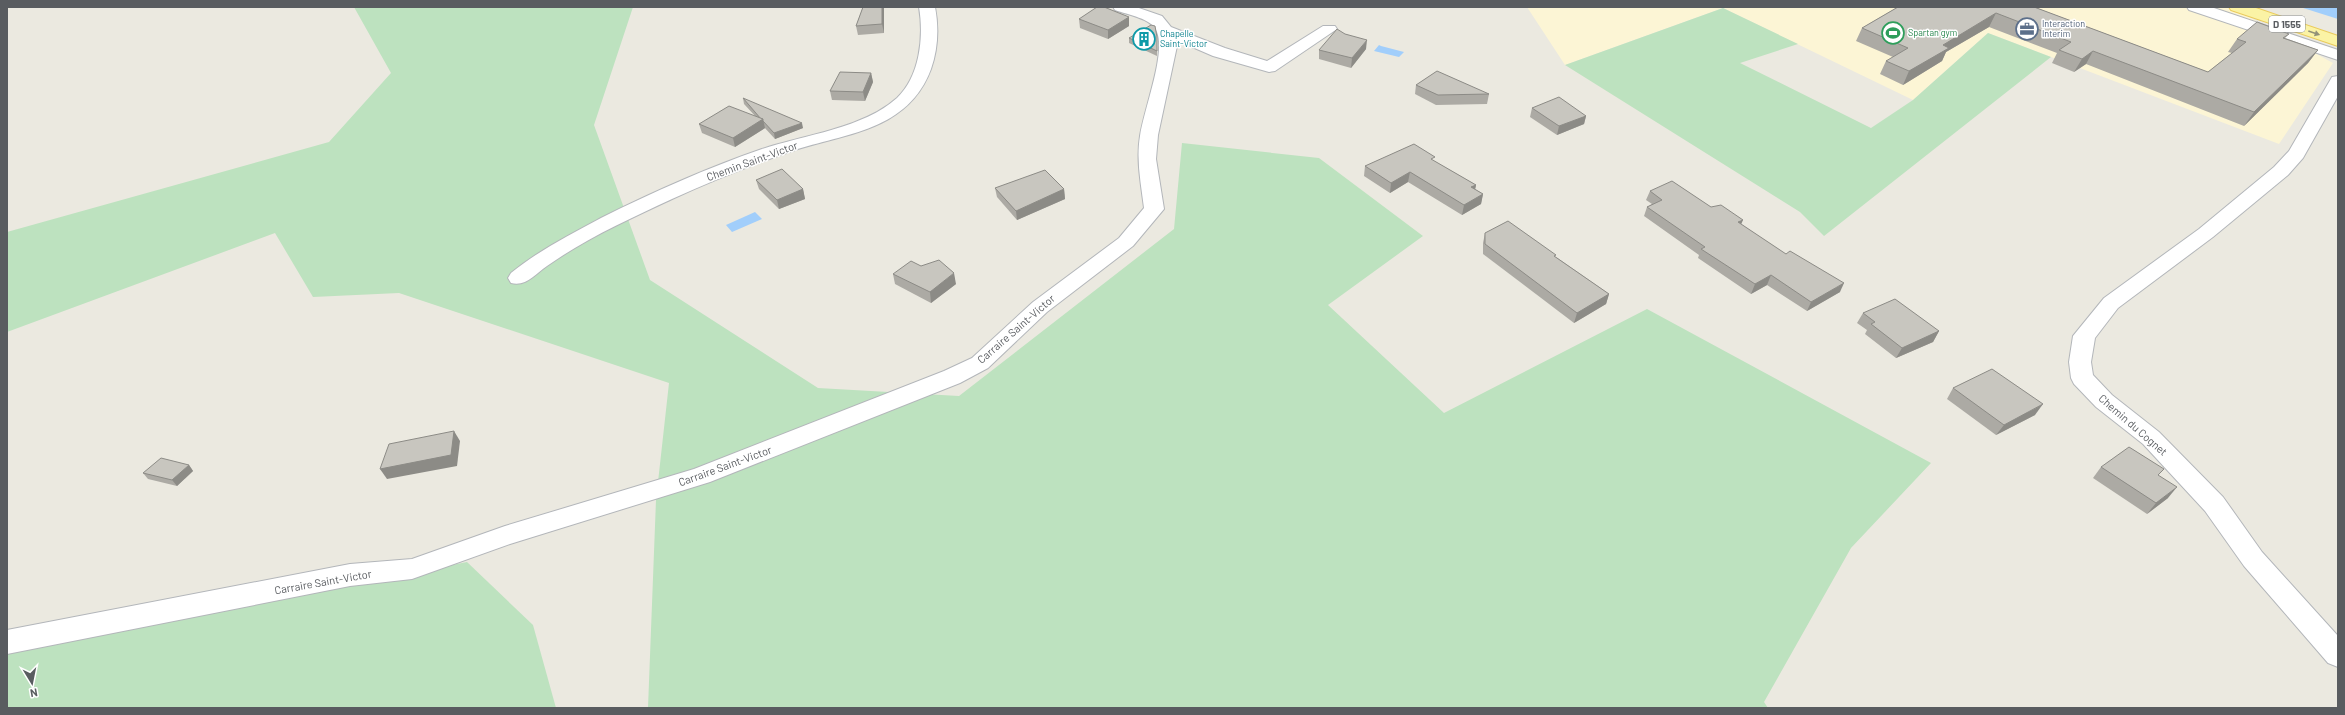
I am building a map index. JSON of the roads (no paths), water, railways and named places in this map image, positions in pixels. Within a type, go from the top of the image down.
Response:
[{"type":"main road","name":"D 1555","points":[[2237,7],[2338,41]]},
{"type":"main road","name":"D 1555","points":[[2274,7],[2338,28]]},
{"type":"street","name":"Chemin Saint-Victor","points":[[518,278],[533,264],[638,207],[743,162],[871,121],[896,108],[916,84],[925,66],[929,43],[927,7]]},
{"type":"street","points":[[1121,7],[1156,19],[1165,30],[1220,52],[1269,67],[1329,29]]},
{"type":"street","points":[[2195,7],[2338,55]]},
{"type":"street","name":"Carraire Saint-Victor","points":[[7,642],[350,575],[412,569],[504,536],[702,476],[952,377],[980,363],[1040,307],[1126,242],[1154,209],[1147,159],[1153,108],[1168,56],[1169,46],[1165,30]]},
{"type":"street","name":"Chemin du Cognet","points":[[2338,81],[2297,154],[2281,171],[2206,233],[2111,303],[2084,336],[2080,362],[2082,378],[2104,402],[2151,438],[2214,504],[2253,559],[2338,655]]},
{"type":"water","points":[[2300,7],[2338,7],[2338,19]]},
{"type":"water","points":[[1379,45],[1404,52],[1399,57],[1374,51]]},
{"type":"water","points":[[755,212],[762,219],[732,232],[726,225]]},
{"type":"place","name":"Interaction Interim","points":[[2027,29]]},
{"type":"place","name":"Spartan gym","points":[[1893,33]]},
{"type":"place","name":"Chapelle Saint-Victor","points":[[1144,39]]}]
